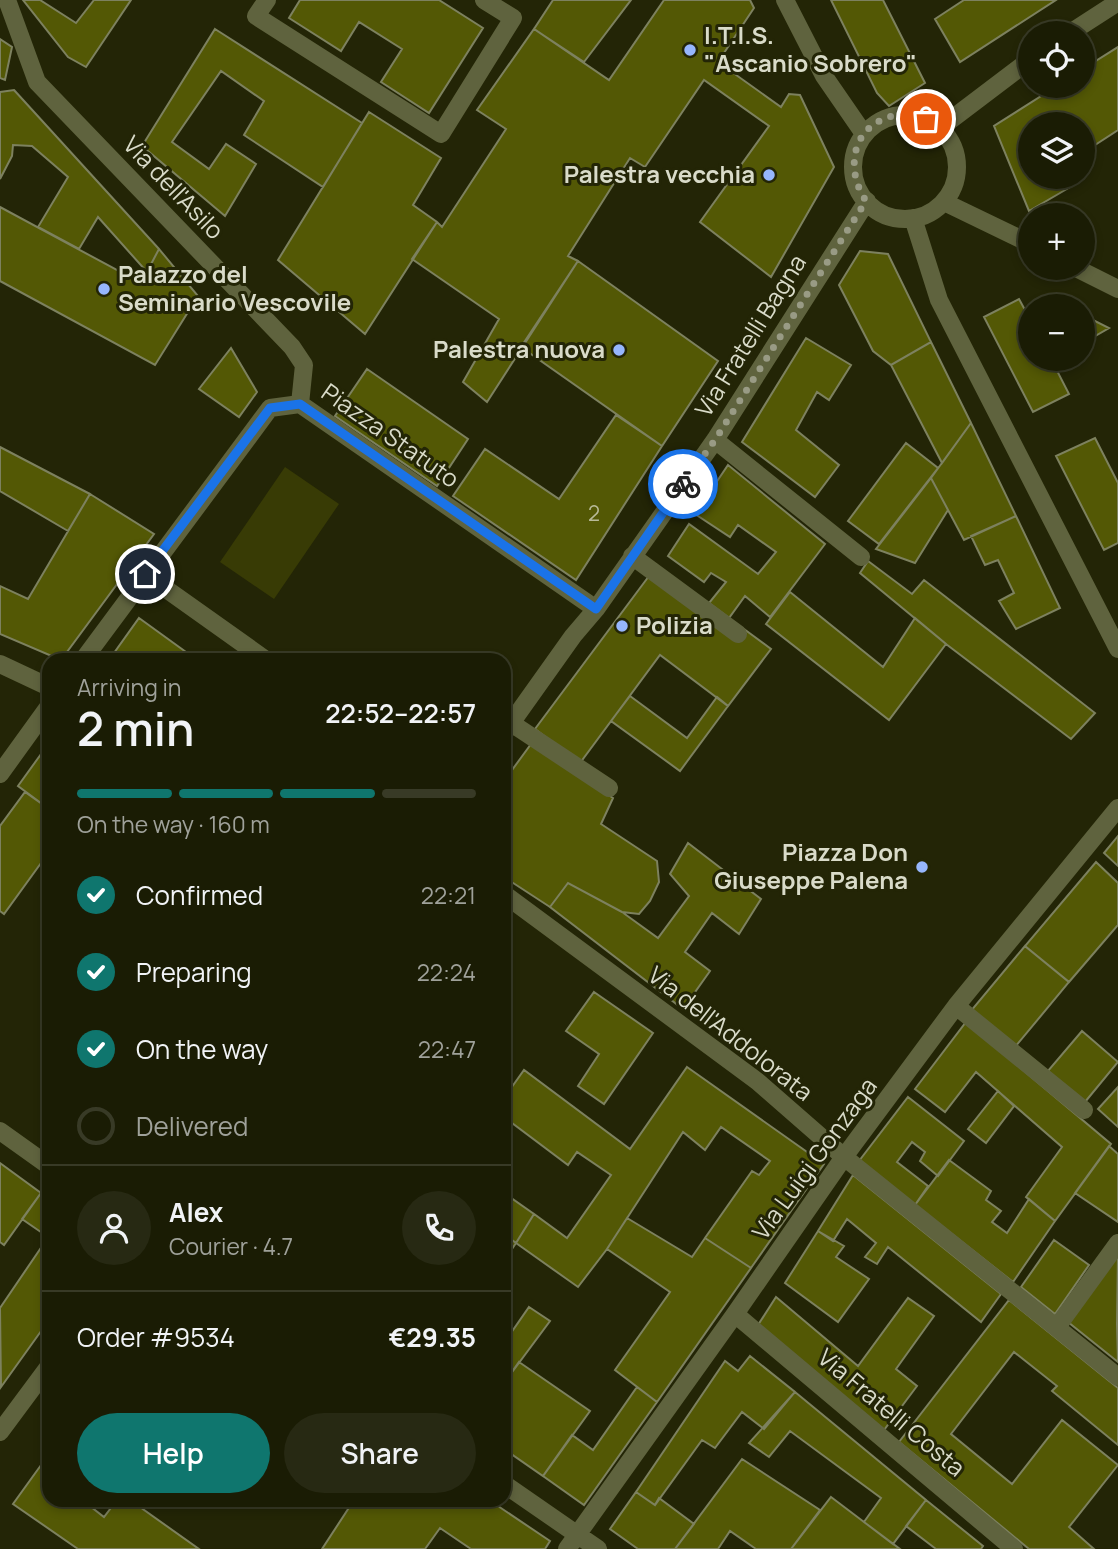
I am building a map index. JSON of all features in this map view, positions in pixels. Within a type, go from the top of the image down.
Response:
[{"type":"street","name":"Via dell'Asilo","points":[[7,0],[37,82],[292,346],[304,365],[300,404]]},
{"type":"street","points":[[267,0],[256,16],[441,134],[513,18],[484,0]]},
{"type":"street","points":[[785,0],[824,76],[864,134]]},
{"type":"street","points":[[1089,21],[1118,2]]},
{"type":"street","points":[[940,128],[1018,69]]},
{"type":"street","points":[[901,115],[926,119],[940,128],[951,141],[957,156],[955,180],[944,202],[930,213],[913,218],[896,218],[880,212],[866,201],[853,175],[855,153],[864,134],[877,123],[901,115]]},
{"type":"street","name":"Via Fratelli Bagna","points":[[511,722],[573,636],[596,609],[715,440],[866,201]]},
{"type":"street","points":[[944,202],[1018,238]]},
{"type":"street","points":[[913,218],[939,300],[1118,649]]},
{"type":"street","points":[[1095,278],[1118,289]]},
{"type":"street","name":"Piazza Statuto","points":[[88,653],[270,408],[300,404],[596,609]]},
{"type":"street","points":[[715,440],[861,556]]},
{"type":"street","points":[[632,556],[738,634]]},
{"type":"street","points":[[145,574],[256,653]]},
{"type":"street","points":[[0,664],[42,684]]},
{"type":"street","points":[[0,774],[42,716]]},
{"type":"street","points":[[511,730],[609,788]]},
{"type":"street","name":"Via Luigi Gonzaga","points":[[572,1542],[844,1157],[956,1006],[1118,808]]},
{"type":"street","name":"Via dell'Addolorata","points":[[511,899],[757,1082],[844,1157],[1118,1377]]},
{"type":"street","points":[[956,1006],[1084,1110]]},
{"type":"street","points":[[0,1132],[42,1161]]},
{"type":"street","points":[[1057,1327],[1118,1242]]},
{"type":"street","name":"Via Fratelli Costa","points":[[735,1314],[1014,1549]]},
{"type":"street","points":[[0,1432],[42,1375]]},
{"type":"street","points":[[511,1490],[572,1542],[598,1549]]},
{"type":"shaded area","points":[[285,467],[339,504],[274,599],[220,562]]},
{"type":"building","points":[[23,0],[40,0],[76,23],[94,0],[131,0],[86,67],[68,57]]},
{"type":"building","points":[[300,0],[439,0],[483,28],[429,113],[381,82],[402,49],[359,22],[341,51],[289,18]]},
{"type":"building","points":[[553,0],[631,0],[584,62],[534,29]]},
{"type":"building","points":[[664,0],[750,0],[754,8],[718,62],[781,107],[789,94],[800,95],[834,167],[771,277],[700,222],[769,126],[704,80],[645,167],[630,158],[568,256],[578,261],[487,402],[463,382],[499,319],[412,259],[437,222],[442,227],[506,129],[477,110],[534,29],[609,80]]},
{"type":"building","points":[[831,0],[883,0],[925,83],[889,106],[877,93]]},
{"type":"building","points":[[964,0],[1056,0],[1023,21],[1018,21],[1018,25],[960,62],[935,19]]},
{"type":"building","points":[[215,29],[362,123],[323,187],[244,135],[264,101],[221,71],[172,142],[209,169],[226,144],[256,164],[225,216],[142,146]]},
{"type":"building","points":[[0,39],[12,47],[5,80],[0,78]]},
{"type":"building","points":[[1118,47],[1118,130],[1095,145],[1095,112],[1018,112],[1018,184],[994,126],[1038,98],[1095,98],[1095,61]]},
{"type":"building","points":[[14,90],[159,249],[147,272],[98,217],[79,249],[38,227],[68,177],[32,146],[13,145],[12,156],[0,179],[0,92]]},
{"type":"building","points":[[369,112],[441,158],[413,205],[437,222],[365,334],[278,260]]},
{"type":"building","points":[[1020,189],[1067,189],[1043,203],[1026,203]]},
{"type":"building","name":"Palazzo del Seminario Vescovile","points":[[0,207],[141,283],[159,249],[198,296],[155,365],[0,281]]},
{"type":"building","points":[[860,251],[888,254],[931,342],[891,365],[873,351],[839,285]]},
{"type":"building","points":[[578,261],[718,361],[662,446],[521,347]]},
{"type":"building","points":[[1018,300],[1018,371],[1057,371],[1069,394],[1033,412],[984,317]]},
{"type":"building","points":[[1095,321],[1109,328],[1095,336]]},
{"type":"building","points":[[806,338],[851,365],[829,400],[817,392],[796,430],[839,465],[815,497],[742,442]]},
{"type":"building","points":[[931,342],[971,423],[942,463],[891,365]]},
{"type":"building","points":[[231,348],[257,392],[239,417],[199,389]]},
{"type":"building","points":[[367,369],[468,439],[437,486],[335,416]]},
{"type":"building","points":[[616,415],[662,446],[576,580],[453,496],[485,449],[559,499]]},
{"type":"building","points":[[971,423],[1016,516],[964,540],[931,478]]},
{"type":"building","points":[[1095,438],[1118,483],[1118,543],[1104,550],[1056,456]]},
{"type":"building","points":[[906,443],[938,468],[879,544],[848,521]]},
{"type":"building","points":[[0,447],[90,494],[68,531],[0,491]]},
{"type":"building","points":[[728,465],[825,544],[770,617],[745,596],[729,618],[709,603],[726,582],[711,573],[704,582],[668,556],[689,524],[758,574],[776,552],[738,525],[730,537],[695,514]]},
{"type":"building","points":[[931,478],[948,510],[915,563],[876,549]]},
{"type":"building","points":[[90,494],[154,534],[66,653],[45,653],[0,634],[0,586],[28,599]]},
{"type":"building","points":[[1016,516],[1060,608],[1016,629],[999,601],[1014,593],[998,560],[985,565],[971,536]]},
{"type":"building","points":[[868,561],[912,594],[924,580],[1095,713],[1071,739],[946,644],[860,573]]},
{"type":"building","points":[[649,576],[744,629],[771,649],[728,706],[660,655],[580,763],[535,729]]},
{"type":"building","points":[[790,592],[883,667],[915,618],[946,644],[889,720],[766,624]]},
{"type":"building","points":[[139,618],[187,653],[114,653]]},
{"type":"building","points":[[630,696],[687,738],[717,697],[728,706],[680,771],[611,721]]},
{"type":"building","points":[[531,744],[613,798],[601,824],[657,861],[659,882],[650,901],[639,914],[622,912],[568,883],[550,907],[511,882],[511,771]]},
{"type":"building","points":[[42,753],[42,804],[18,786]]},
{"type":"building","points":[[25,792],[42,804],[42,862],[4,914],[0,911],[0,826]]},
{"type":"building","points":[[1118,836],[1118,866],[1104,853]]},
{"type":"building","points":[[688,843],[761,899],[739,934],[712,913],[685,952],[710,971],[683,1009],[550,907],[568,883],[622,912],[658,938],[689,896],[670,874]]},
{"type":"building","points":[[1096,862],[1118,883],[1118,925],[1069,982],[1025,946]]},
{"type":"building","points":[[1025,946],[1069,982],[1015,1047],[970,1012]]},
{"type":"building","points":[[594,992],[653,1033],[604,1104],[578,1086],[599,1054],[566,1031]]},
{"type":"building","points":[[966,1022],[1111,1144],[1055,1221],[1026,1197],[1062,1147],[976,1072],[945,1112],[915,1089]]},
{"type":"building","points":[[1082,1031],[1118,1062],[1085,1102],[1047,1072]]},
{"type":"building","points":[[687,1067],[824,1164],[751,1268],[705,1238],[752,1171],[759,1175],[770,1161],[721,1127],[705,1150],[683,1132],[607,1249],[578,1287],[516,1243],[534,1214],[567,1238],[611,1175],[577,1152],[568,1165],[511,1122],[511,1088],[524,1070],[630,1149]]},
{"type":"building","points":[[1118,1087],[1118,1127],[1098,1109]]},
{"type":"building","points":[[998,1091],[1014,1106],[986,1143],[968,1129]]},
{"type":"building","points":[[908,1097],[964,1141],[938,1176],[920,1161],[925,1152],[912,1142],[897,1162],[928,1186],[915,1205],[859,1161]]},
{"type":"building","points":[[1109,1146],[1118,1154],[1118,1222],[1075,1193]]},
{"type":"building","points":[[949,1160],[991,1191],[986,1200],[1001,1211],[992,1222],[1007,1233],[1029,1199],[1055,1221],[1013,1282],[915,1205]]},
{"type":"building","points":[[0,1163],[41,1193],[4,1245],[0,1242]]},
{"type":"building","points":[[853,1175],[1001,1294],[981,1322],[888,1247],[877,1264],[865,1257],[876,1243],[847,1219],[833,1241],[818,1231]]},
{"type":"building","points":[[41,1193],[42,1194],[42,1233],[22,1219]]},
{"type":"building","points":[[511,1198],[534,1214],[516,1243],[511,1239]]},
{"type":"building","points":[[627,1218],[692,1257],[705,1238],[751,1268],[657,1402],[615,1370],[670,1292],[607,1249]]},
{"type":"building","points":[[818,1231],[844,1246],[836,1257],[869,1279],[838,1322],[785,1283]]},
{"type":"building","points":[[1054,1240],[1089,1265],[1055,1314],[1021,1287]]},
{"type":"building","points":[[42,1246],[42,1330],[1,1387],[0,1308]]},
{"type":"building","points":[[1118,1253],[1117,1324],[1118,1362],[1068,1322]]},
{"type":"building","points":[[776,1297],[858,1366],[908,1298],[934,1316],[896,1369],[917,1386],[884,1430],[758,1325]]},
{"type":"building","points":[[1009,1300],[1118,1388],[1118,1445],[1052,1391],[1057,1386],[1014,1352],[951,1434],[1012,1484],[1062,1420],[1118,1465],[1069,1527],[1094,1549],[1029,1549],[899,1442]]},
{"type":"building","points":[[529,1307],[550,1321],[511,1374],[511,1333]]},
{"type":"building","points":[[750,1356],[795,1392],[764,1429],[742,1412],[715,1448],[702,1440],[655,1505],[636,1492],[725,1361],[738,1371]]},
{"type":"building","points":[[519,1362],[590,1411],[543,1476],[511,1454],[511,1373]]},
{"type":"building","points":[[637,1387],[657,1402],[584,1505],[543,1476],[572,1435],[593,1450]]},
{"type":"building","points":[[795,1392],[926,1500],[893,1544],[864,1522],[881,1498],[790,1431],[769,1457],[749,1443]]},
{"type":"building","points":[[742,1459],[820,1510],[791,1549],[756,1549],[730,1531],[718,1549],[675,1549]]},
{"type":"building","points":[[42,1464],[42,1507],[91,1507],[104,1517],[112,1507],[140,1507],[199,1549],[78,1549],[13,1504]]},
{"type":"building","points":[[636,1492],[655,1505],[659,1498],[694,1524],[675,1549],[638,1549],[610,1529]]},
{"type":"building","points":[[831,1497],[864,1522],[900,1549],[791,1549]]},
{"type":"building","points":[[926,1500],[983,1546],[981,1549],[936,1549],[906,1526]]},
{"type":"building","points":[[349,1507],[499,1507],[550,1541],[545,1549],[471,1549],[440,1528],[425,1549],[322,1549]]},
{"type":"way so far","points":[[683,484],[715,440],[866,201],[853,175],[857,146],[864,134],[877,123],[893,116],[910,115],[926,119]]},
{"type":"place","name":"I.T.I.S. \"Ascanio Sobrero\"","points":[[690,50]]},
{"type":"place","name":"Palestra vecchia","points":[[769,175]]},
{"type":"place","name":"Palazzo del Seminario Vescovile","points":[[104,289]]},
{"type":"place","name":"Palestra nuova","points":[[619,350]]},
{"type":"place","name":"Polizia","points":[[622,626]]},
{"type":"place","name":"Piazza Don Giuseppe Palena","points":[[922,867]]},
{"type":"route","points":[[145,574],[270,408],[300,404],[596,609],[683,484]]}]
